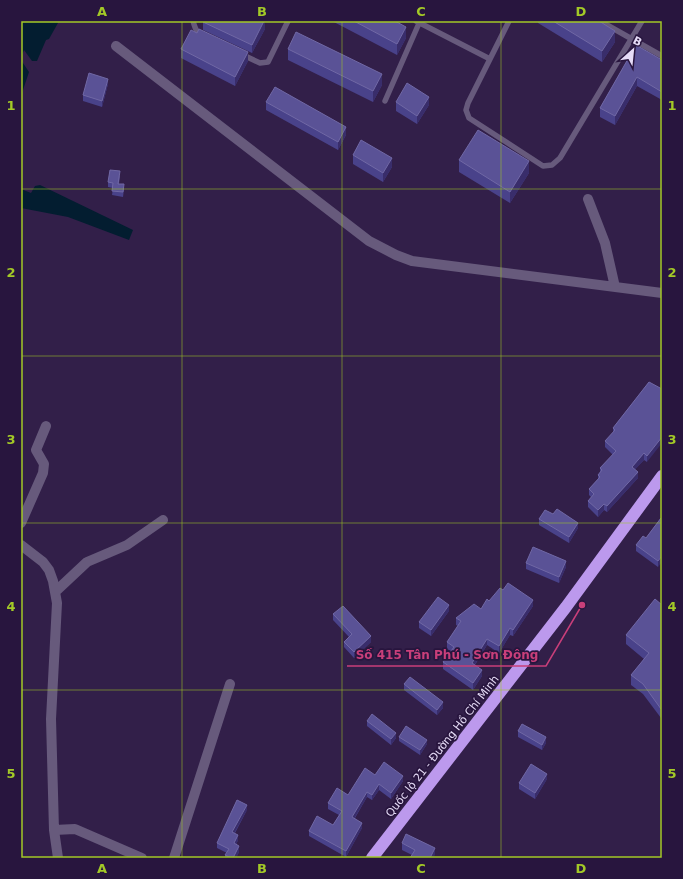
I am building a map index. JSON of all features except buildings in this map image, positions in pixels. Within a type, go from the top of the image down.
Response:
[{"type":"highway","name":"Quốc lộ 21 - Đường Hồ Chí Minh","points":[[372,858],[566,607],[661,479]]},
{"type":"street","points":[[116,46],[369,241],[383,249],[412,261],[662,294]]},
{"type":"street","points":[[588,199],[605,244],[615,287]]},
{"type":"street","points":[[21,523],[43,473],[44,464],[36,450],[46,426]]},
{"type":"street","points":[[55,592],[87,562],[127,545],[163,520]]},
{"type":"street","points":[[21,545],[43,562],[51,576],[57,603],[51,719],[54,830],[58,858]]},
{"type":"street","points":[[174,858],[230,684]]},
{"type":"street","points":[[54,830],[75,829],[142,858]]},
{"type":"lane","points":[[194,21],[198,33],[205,37]]},
{"type":"lane","points":[[240,53],[260,63],[268,62],[288,21]]},
{"type":"lane","points":[[509,21],[468,103],[466,110],[469,118],[543,166],[552,165],[560,158],[642,21]]},
{"type":"lane","points":[[600,21],[662,56]]},
{"type":"lane","points":[[385,101],[418,22],[490,59]]},
{"type":"water","points":[[21,21],[57,21],[58,23],[49,39],[46,40],[37,61],[32,61],[24,50],[21,58]]},
{"type":"water","points":[[21,60],[29,72],[21,96]]},
{"type":"water","points":[[40,185],[133,230],[129,240],[68,217],[21,208],[21,189],[31,193],[35,186]]},
{"type":"place","name":"Số 415 Tân Phú - Sơn Đông","points":[[582,605]]}]
